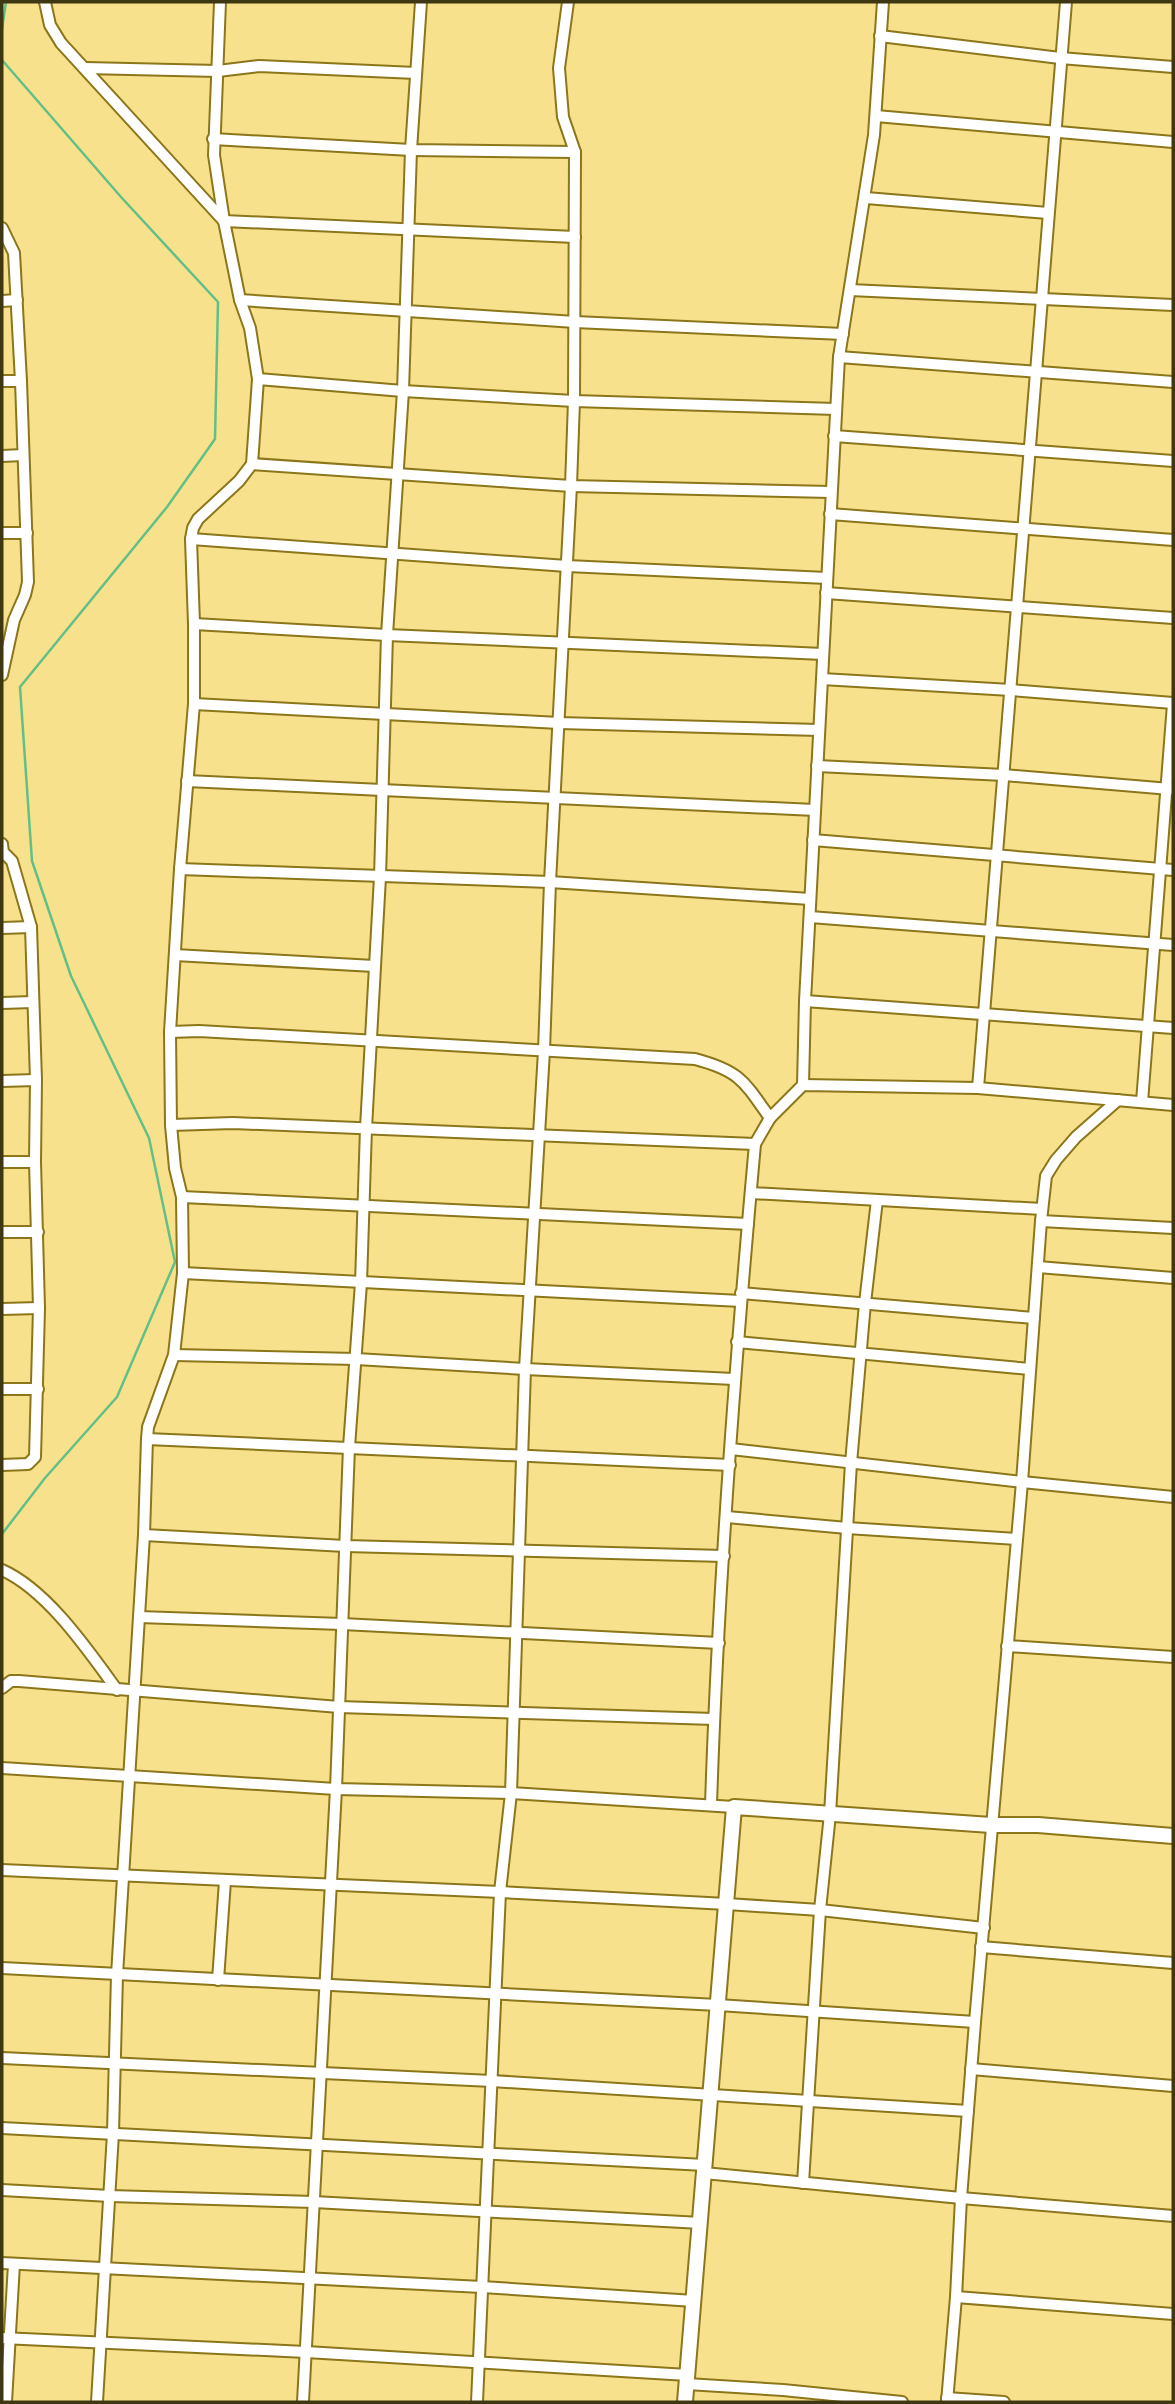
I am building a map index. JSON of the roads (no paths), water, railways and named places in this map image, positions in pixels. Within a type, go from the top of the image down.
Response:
[{"type":"street","points":[[46,2],[50,25],[61,43],[224,221],[575,237]]},
{"type":"street","points":[[97,2402],[107,2269],[117,1975],[144,1535],[147,1439],[148,1427],[174,1355],[183,1273],[182,1197],[175,1168],[171,1125],[170,1032],[194,704],[191,539],[198,519],[239,481],[252,464],[258,379],[250,328],[240,300],[224,221],[213,139],[220,2]]},
{"type":"street","points":[[303,2402],[337,1789],[349,1447],[361,1283],[366,1128],[380,877],[387,635],[403,391],[411,150],[421,2]]},
{"type":"street","points":[[477,2402],[500,1892],[511,1793],[525,1369],[536,1213],[571,486],[575,152],[563,117],[559,68],[568,2]]},
{"type":"street","points":[[711,1805],[713,1719],[731,1449],[733,1378],[755,1144],[770,1118],[803,1086],[822,654],[839,357],[866,198],[876,116],[883,2]]},
{"type":"street","points":[[978,1088],[1066,2]]},
{"type":"street","points":[[880,36],[1060,58],[1173,67]]},
{"type":"street","points":[[85,68],[218,71],[259,66],[416,73]]},
{"type":"street","points":[[876,116],[1173,142]]},
{"type":"street","points":[[213,139],[411,150],[575,152]]},
{"type":"street","points":[[866,198],[1048,212]]},
{"type":"street","points":[[2,228],[14,253],[28,582],[25,595],[8,620],[2,675]]},
{"type":"street","points":[[850,290],[1173,305]]},
{"type":"street","points":[[2,300],[17,300]]},
{"type":"street","points":[[240,300],[575,322],[843,334]]},
{"type":"street","points":[[839,357],[1173,382]]},
{"type":"street","points":[[258,379],[574,401],[836,409]]},
{"type":"street","points":[[2,381],[21,381]]},
{"type":"street","points":[[834,436],[1173,461]]},
{"type":"street","points":[[2,456],[23,455]]},
{"type":"street","points":[[252,464],[571,486],[831,492]]},
{"type":"street","points":[[830,514],[1173,540]]},
{"type":"street","points":[[2,533],[27,533]]},
{"type":"street","points":[[191,539],[566,566],[827,578]]},
{"type":"street","points":[[826,593],[1173,618]]},
{"type":"street","points":[[194,624],[822,654]]},
{"type":"street","points":[[822,679],[1173,703],[1170,789],[1160,869],[1142,1102]]},
{"type":"street","points":[[194,704],[559,723],[819,730]]},
{"type":"street","points":[[817,766],[1004,775],[1170,789]]},
{"type":"street","points":[[187,781],[815,810]]},
{"type":"street","points":[[813,840],[1173,870]]},
{"type":"street","points":[[2,844],[2,852],[12,861],[31,927],[39,1308],[35,1457],[28,1464],[2,1465]]},
{"type":"street","points":[[180,869],[550,882],[810,899]]},
{"type":"street","points":[[810,916],[1173,945]]},
{"type":"street","points":[[2,928],[31,927]]},
{"type":"street","points":[[175,955],[374,966]]},
{"type":"street","points":[[805,1001],[1173,1028]]},
{"type":"street","points":[[2,1003],[33,1002]]},
{"type":"street","points":[[170,1032],[199,1031],[695,1059],[723,1066],[745,1082],[770,1118]]},
{"type":"street","points":[[2,1081],[36,1080]]},
{"type":"street","points":[[803,1086],[978,1088],[1173,1105]]},
{"type":"street","points":[[1004,2402],[947,2400],[971,2069],[1022,1482],[1042,1215],[1046,1176],[1056,1160],[1076,1137],[1118,1100]]},
{"type":"street","points":[[171,1125],[233,1123],[755,1144]]},
{"type":"street","points":[[2,1162],[36,1162]]},
{"type":"street","points":[[751,1193],[877,1200],[1173,1228]]},
{"type":"street","points":[[182,1197],[748,1224]]},
{"type":"street","points":[[803,2183],[820,1910],[830,1814],[851,1463],[877,1200]]},
{"type":"street","points":[[2,1232],[38,1232]]},
{"type":"street","points":[[1038,1267],[1173,1278]]},
{"type":"street","points":[[183,1273],[530,1291],[865,1303],[1034,1318]]},
{"type":"street","points":[[2,1309],[39,1308]]},
{"type":"street","points":[[737,1342],[1030,1369]]},
{"type":"street","points":[[174,1355],[356,1359],[733,1378]]},
{"type":"street","points":[[2,1389],[38,1389]]},
{"type":"street","points":[[147,1439],[730,1465]]},
{"type":"street","points":[[731,1449],[1173,1497]]},
{"type":"street","points":[[727,1517],[1017,1539]]},
{"type":"street","points":[[144,1535],[345,1546],[724,1556]]},
{"type":"street","points":[[2,1570],[29,1584],[86,1647],[117,1689]]},
{"type":"street","points":[[139,1617],[719,1643]]},
{"type":"street","points":[[1007,1646],[1173,1657]]},
{"type":"street","points":[[2,1688],[11,1681],[19,1681],[339,1707],[713,1719]]},
{"type":"street","points":[[2,1768],[337,1789],[511,1793],[991,1825],[1038,1825],[1173,1836]]},
{"type":"street","points":[[685,2402],[734,1807]]},
{"type":"street","points":[[2,1870],[727,1904],[820,1910],[984,1927]]},
{"type":"street","points":[[218,1980],[225,1881]]},
{"type":"street","points":[[981,1947],[1173,1963]]},
{"type":"street","points":[[2,1968],[718,2005],[975,2022]]},
{"type":"street","points":[[2,2058],[711,2093],[968,2111]]},
{"type":"street","points":[[971,2069],[1173,2086]]},
{"type":"street","points":[[2,2128],[489,2152],[705,2169],[803,2183],[1173,2216]]},
{"type":"street","points":[[2,2190],[314,2202],[701,2223]]},
{"type":"street","points":[[6,2402],[8,2264],[482,2287],[694,2301]]},
{"type":"street","points":[[956,2297],[1173,2314]]},
{"type":"street","points":[[6,2338],[478,2362],[902,2402]]},
{"type":"street","points":[[783,2390],[783,2402]]},
{"type":"waterway","points":[[2,29],[6,2]]},
{"type":"waterway","points":[[2,60],[121,197],[218,302],[215,439],[167,507],[20,687],[32,861],[71,976],[149,1138],[175,1262],[117,1397],[45,1478],[2,1534]]}]
